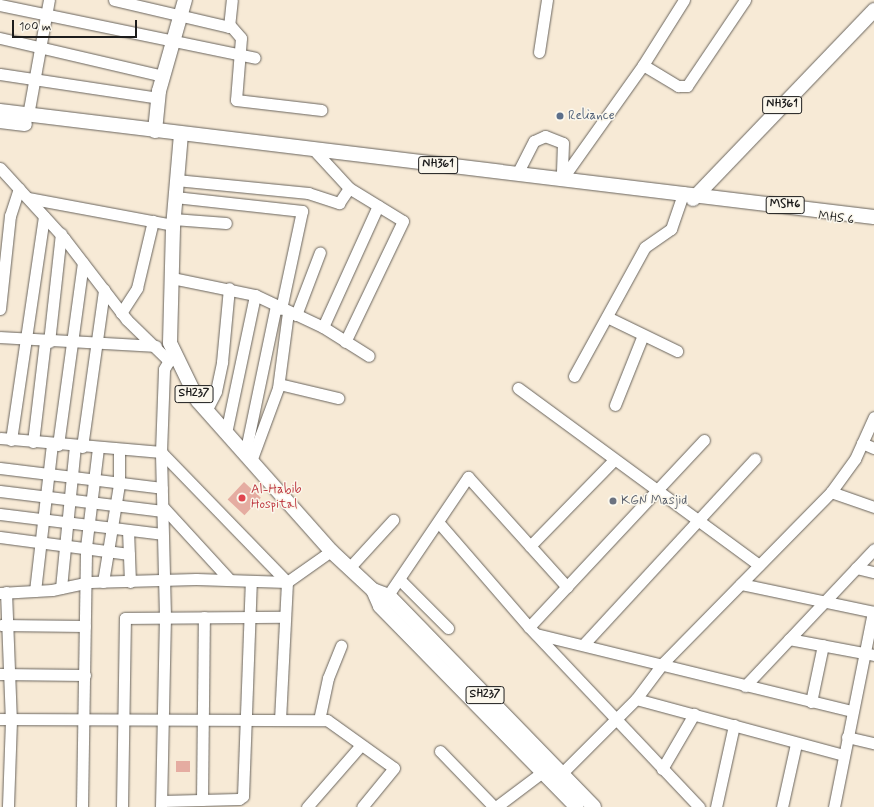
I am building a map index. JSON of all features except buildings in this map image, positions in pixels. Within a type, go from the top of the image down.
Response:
[{"type":"main road","points":[[155,131],[158,98],[163,76],[185,0]]},
{"type":"main road","name":"NH361","points":[[180,139],[318,155],[562,179],[694,198],[874,10]]},
{"type":"main road","points":[[318,155],[694,198],[874,20]]},
{"type":"main road","points":[[0,111],[155,131],[180,139]]},
{"type":"main road","points":[[0,121],[180,139]]},
{"type":"main road","name":"SH237","points":[[180,139],[173,222],[170,343],[171,357],[198,401],[331,551],[373,590],[380,606],[552,773],[594,807]]},
{"type":"main road","name":"MSH6","points":[[694,198],[874,217]]},
{"type":"main road","name":"MHS 6","points":[[694,198],[874,223]]},
{"type":"main road","name":"SH237","points":[[373,590],[389,596],[552,773],[577,807]]},
{"type":"street","points":[[28,115],[36,78],[49,0]]},
{"type":"street","points":[[114,0],[180,17],[229,24],[241,38],[236,100],[321,110]]},
{"type":"street","points":[[229,24],[232,0]]},
{"type":"street","points":[[538,52],[547,0]]},
{"type":"street","points":[[562,179],[643,65],[684,0]]},
{"type":"street","points":[[643,65],[678,86],[687,86],[745,0]]},
{"type":"street","points":[[0,5],[173,39],[255,58]]},
{"type":"street","points":[[0,38],[41,46],[163,76]]},
{"type":"street","points":[[0,74],[36,78],[158,98]]},
{"type":"street","points":[[518,174],[534,142],[545,136],[563,143],[562,179]]},
{"type":"street","points":[[318,155],[349,188],[403,221],[345,342]]},
{"type":"street","points":[[0,168],[60,234],[121,313],[156,346],[171,357],[164,379],[166,413],[161,452],[163,509],[162,534],[165,581],[162,804],[202,800],[219,803],[243,796],[248,719],[251,582]]},
{"type":"street","points":[[176,180],[308,193],[340,203],[349,188]]},
{"type":"street","points":[[0,309],[10,216],[19,188]]},
{"type":"street","points":[[175,197],[302,211],[285,311],[248,458]]},
{"type":"street","points":[[28,198],[153,221],[226,223]]},
{"type":"street","points":[[574,376],[645,247],[672,229],[694,198]]},
{"type":"street","points":[[323,327],[378,206]]},
{"type":"street","points":[[44,216],[25,340],[6,439],[55,445],[161,452],[287,582]]},
{"type":"street","points":[[121,313],[137,288],[153,221]]},
{"type":"street","points":[[33,442],[60,234]]},
{"type":"street","points":[[248,458],[279,384],[285,311],[320,252]]},
{"type":"street","points":[[35,591],[48,475],[55,445],[83,263]]},
{"type":"street","points":[[172,278],[229,288],[255,295],[285,311],[323,327],[369,356]]},
{"type":"street","points":[[206,410],[216,391],[222,362],[229,288]]},
{"type":"street","points":[[61,588],[66,522],[72,478],[93,345],[104,290]]},
{"type":"street","points":[[226,433],[255,295]]},
{"type":"street","points":[[606,317],[677,351]]},
{"type":"street","points":[[615,405],[643,335]]},
{"type":"street","points":[[0,337],[71,344],[156,346]]},
{"type":"street","points":[[279,384],[338,398]]},
{"type":"street","points":[[518,388],[695,521],[758,565]]},
{"type":"street","points":[[440,751],[495,807],[552,773],[615,720],[636,699],[663,663],[831,492],[862,443],[874,417]]},
{"type":"street","points":[[532,630],[567,587],[704,440]]},
{"type":"street","points":[[862,443],[874,448]]},
{"type":"street","points":[[82,807],[86,546],[93,502],[98,448]]},
{"type":"street","points":[[103,582],[110,529],[119,484],[119,449]]},
{"type":"street","points":[[584,644],[695,521],[755,459]]},
{"type":"street","points":[[530,546],[614,460]]},
{"type":"street","points":[[0,468],[94,481],[162,488]]},
{"type":"street","points":[[380,606],[389,596],[439,523],[468,477],[567,587]]},
{"type":"street","points":[[0,491],[70,498],[114,506],[163,509],[230,580]]},
{"type":"street","points":[[831,492],[874,507]]},
{"type":"street","points":[[0,514],[42,518],[110,529],[162,534]]},
{"type":"street","points":[[350,568],[393,520]]},
{"type":"street","points":[[439,523],[532,630],[615,720],[699,807]]},
{"type":"street","points":[[128,530],[130,582]]},
{"type":"street","points":[[0,537],[41,543],[86,546],[129,554]]},
{"type":"street","points":[[745,686],[874,549]]},
{"type":"street","points":[[8,807],[4,784],[5,719],[3,592],[35,591],[86,583],[103,582],[230,580],[251,582],[287,582],[331,551]]},
{"type":"street","points":[[856,568],[874,572]]},
{"type":"street","points":[[400,580],[448,628]]},
{"type":"street","points":[[280,720],[283,616],[287,582]]},
{"type":"street","points":[[741,584],[873,612],[869,654],[852,711],[834,807]]},
{"type":"street","points":[[122,807],[125,719],[125,618],[283,616]]},
{"type":"street","points":[[202,800],[204,617]]},
{"type":"street","points":[[4,625],[85,626]]},
{"type":"street","points":[[532,630],[663,663],[745,686],[852,711]]},
{"type":"street","points":[[789,639],[869,654]]},
{"type":"street","points":[[320,720],[328,678],[340,646]]},
{"type":"street","points":[[812,702],[823,646]]},
{"type":"street","points":[[4,674],[85,675]]},
{"type":"street","points":[[636,699],[734,725],[796,744],[844,755]]},
{"type":"street","points":[[662,769],[694,714]]},
{"type":"street","points":[[5,719],[327,720],[394,768],[362,807]]},
{"type":"street","points":[[716,807],[734,725]]},
{"type":"street","points":[[847,737],[874,743]]},
{"type":"street","points":[[782,807],[796,744]]},
{"type":"street","points":[[307,807],[361,745]]},
{"type":"place","name":"Reliance","points":[[560,116]]},
{"type":"place","name":"Al-Habib Hospital","points":[[242,498]]},
{"type":"place","name":"KGN Masjid","points":[[613,501]]}]
